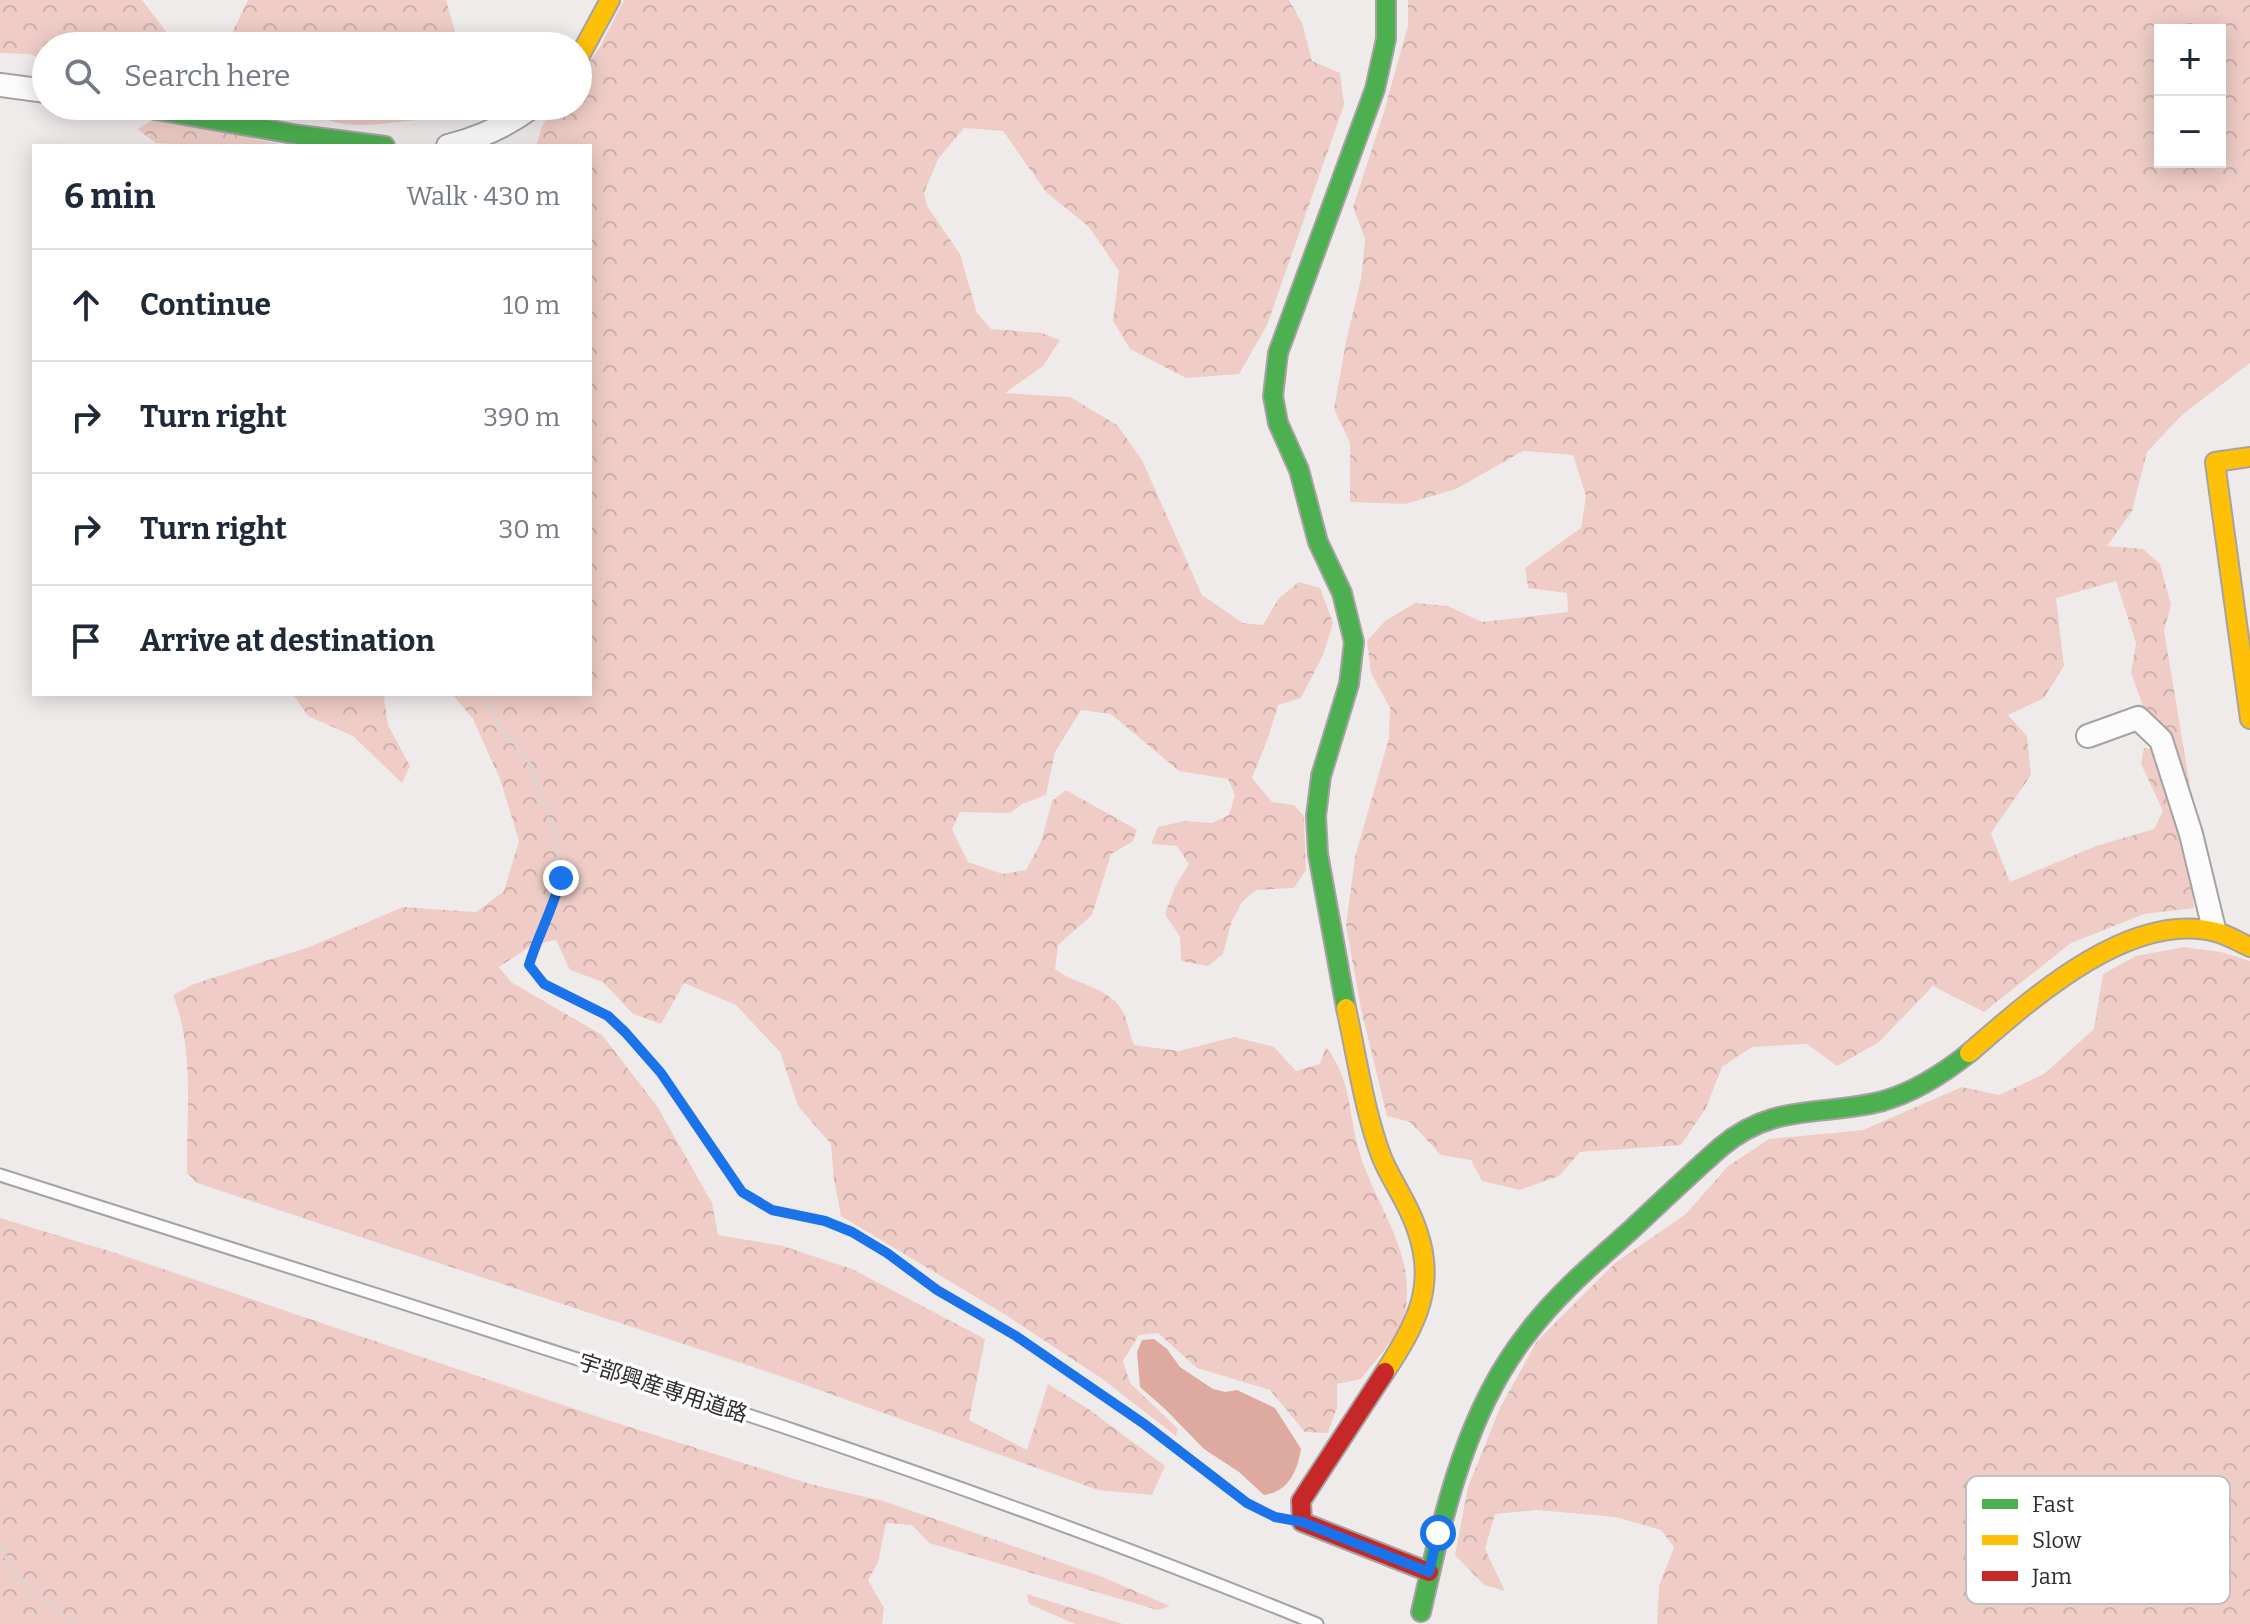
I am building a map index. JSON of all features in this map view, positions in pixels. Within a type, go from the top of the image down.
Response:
[{"type":"street","points":[[592,33],[610,0]]},
{"type":"street","points":[[1386,0],[1388,22],[1384,61],[1278,353],[1273,396],[1278,423],[1299,470],[1318,542],[1342,593],[1354,642],[1349,684],[1321,776],[1316,816],[1318,854],[1340,982],[1367,1104],[1382,1157],[1417,1228],[1426,1261],[1425,1292],[1418,1315],[1398,1353],[1301,1501],[1302,1522],[1429,1572]]},
{"type":"street","points":[[0,85],[32,89]]},
{"type":"street","points":[[213,120],[369,144]]},
{"type":"street","points":[[456,144],[476,139],[514,120]]},
{"type":"street","points":[[2250,457],[2215,462],[2242,604],[2250,719]]},
{"type":"street","points":[[2088,736],[2138,718],[2161,740],[2191,834],[2214,929]]},
{"type":"street","points":[[1421,1612],[1438,1533],[1453,1484],[1495,1384],[1525,1336],[1588,1267],[1727,1141],[1750,1125],[1777,1116],[1881,1101],[1906,1093],[1965,1057],[1992,1032],[2102,952],[2142,936],[2182,928],[2214,929],[2250,947]]},
{"type":"lane","name":"宇部興産専用道路","points":[[0,1175],[847,1447],[1082,1532],[1317,1624]]},
{"type":"path","points":[[485,696],[504,732],[529,762],[553,831],[561,878],[554,908],[536,941],[529,965],[544,984],[608,1016],[625,1032],[661,1073],[742,1192],[772,1210],[825,1221],[852,1232],[937,1290],[1016,1336],[1143,1423],[1247,1503],[1275,1517],[1302,1522]]},
{"type":"path","points":[[0,1547],[17,1577],[74,1624]]},
{"type":"green space","points":[[0,0],[142,0],[166,32],[32,32],[32,55],[0,53]]},
{"type":"green space","points":[[248,0],[446,0],[455,32],[232,32]]},
{"type":"green space","points":[[624,0],[1289,0],[1302,23],[1312,61],[1340,73],[1344,105],[1267,325],[1239,374],[1186,378],[1130,349],[1113,321],[1119,271],[1089,227],[1046,192],[1003,131],[964,128],[938,159],[924,193],[927,206],[960,254],[977,313],[991,329],[1042,333],[1060,340],[1043,366],[1005,393],[1070,397],[1117,425],[1142,460],[1202,595],[1243,623],[1263,625],[1279,598],[1299,582],[1320,588],[1333,623],[1323,655],[1301,698],[1278,705],[1252,778],[1272,802],[1294,805],[1304,816],[1306,870],[1294,888],[1256,890],[1242,902],[1231,923],[1223,954],[1208,966],[1181,961],[1180,937],[1165,914],[1175,887],[1189,864],[1177,846],[1151,844],[1158,827],[1185,821],[1212,823],[1229,815],[1235,795],[1228,779],[1179,771],[1111,714],[1081,710],[1055,752],[1046,795],[1022,804],[1010,813],[960,812],[952,829],[968,862],[1003,874],[1026,870],[1041,842],[1052,801],[1066,790],[1137,830],[1132,842],[1111,854],[1092,915],[1058,945],[1055,969],[1111,998],[1124,1014],[1134,1045],[1179,1051],[1234,1037],[1274,1047],[1296,1071],[1320,1064],[1326,1047],[1334,1059],[1345,1084],[1359,1151],[1399,1246],[1407,1286],[1404,1317],[1388,1345],[1361,1379],[1337,1384],[1337,1407],[1328,1433],[1305,1432],[1270,1390],[1197,1368],[1158,1333],[1139,1335],[1123,1361],[1130,1383],[1178,1429],[1176,1436],[1101,1378],[1004,1314],[841,1216],[831,1144],[798,1106],[780,1052],[736,1005],[684,983],[661,1024],[633,1014],[603,982],[570,970],[556,940],[532,945],[499,967],[511,982],[602,1035],[657,1106],[712,1203],[718,1235],[783,1246],[852,1269],[985,1339],[969,1420],[1027,1450],[1048,1384],[1087,1408],[1165,1466],[1152,1495],[1098,1490],[783,1377],[197,1183],[187,1173],[187,1061],[173,995],[194,984],[312,946],[403,907],[476,912],[504,891],[519,841],[500,779],[473,719],[454,696],[592,696],[592,144],[537,144],[546,120],[592,120],[592,58]]},
{"type":"green space","points":[[1408,0],[2250,0],[2250,363],[2183,414],[2147,452],[2132,511],[2107,546],[2143,549],[2160,564],[2171,605],[2164,630],[2192,799],[2148,721],[2131,672],[2136,643],[2116,581],[2056,598],[2064,666],[2044,698],[2008,715],[2027,736],[2031,775],[1991,833],[2010,882],[2096,846],[2154,829],[2163,811],[2141,764],[2144,748],[2161,751],[2188,854],[2194,908],[2144,914],[2071,943],[1984,1012],[1933,986],[1879,1042],[1837,1066],[1807,1044],[1752,1047],[1722,1067],[1706,1108],[1681,1145],[1580,1152],[1559,1176],[1520,1190],[1482,1181],[1471,1160],[1441,1155],[1410,1122],[1387,1116],[1361,1009],[1346,925],[1355,857],[1389,738],[1390,708],[1371,673],[1367,641],[1385,621],[1415,603],[1448,606],[1482,622],[1568,612],[1567,593],[1528,588],[1525,568],[1581,528],[1586,496],[1573,455],[1523,451],[1456,489],[1405,504],[1350,502],[1350,443],[1334,409],[1361,279],[1365,239],[1353,207],[1408,25]]},
{"type":"green space","points":[[153,120],[160,120],[279,144],[156,143],[137,129]]},
{"type":"green space","points":[[328,120],[418,120],[374,125]]},
{"type":"green space","points":[[294,696],[385,696],[388,725],[410,766],[402,783],[353,736],[308,716]]},
{"type":"green space","points":[[2184,947],[2221,952],[2250,961],[2250,1624],[1657,1624],[1659,1586],[1674,1547],[1661,1530],[1615,1517],[1537,1510],[1495,1514],[1485,1549],[1505,1591],[1484,1585],[1455,1555],[1468,1487],[1500,1408],[1537,1341],[1615,1263],[1686,1214],[1728,1166],[1769,1139],[1863,1130],[1962,1087],[1999,1095],[2044,1074],[2094,1029],[2103,974],[2136,956]]},
{"type":"green space","points":[[0,1218],[116,1253],[604,1419],[810,1484],[883,1501],[1100,1576],[1170,1606],[1158,1610],[929,1543],[912,1525],[886,1523],[878,1562],[868,1580],[884,1608],[882,1624],[0,1624]]},
{"type":"green space","points":[[1027,1594],[1123,1624],[1075,1624],[1029,1604]]},
{"type":"shaded area","points":[[1154,1339],[1167,1349],[1180,1367],[1213,1389],[1225,1392],[1237,1390],[1275,1408],[1301,1449],[1294,1473],[1286,1485],[1264,1495],[1239,1472],[1204,1449],[1140,1387],[1137,1352],[1142,1340]]},
{"type":"traffic: fast","points":[[1346,1008],[1318,854],[1316,816],[1321,776],[1349,684],[1354,642],[1342,593],[1318,542],[1299,470],[1278,423],[1273,396],[1278,353],[1375,89],[1386,39],[1386,0]]},
{"type":"traffic: fast","points":[[213,120],[369,144]]},
{"type":"traffic: fast","points":[[1421,1612],[1459,1467],[1487,1397],[1527,1334],[1563,1292],[1709,1157],[1741,1133],[1779,1117],[1861,1106],[1895,1097],[1928,1081],[1969,1053]]},
{"type":"traffic: slow","points":[[592,33],[610,0]]},
{"type":"traffic: slow","points":[[2250,457],[2215,462],[2250,719]]},
{"type":"traffic: slow","points":[[1969,1053],[2051,986],[2115,946],[2149,934],[2183,928],[2216,932],[2250,947]]},
{"type":"traffic: slow","points":[[1346,1008],[1376,1140],[1386,1167],[1414,1220],[1423,1250],[1425,1269],[1420,1304],[1406,1338],[1385,1372]]},
{"type":"traffic: jam","points":[[1385,1372],[1301,1501],[1302,1522],[1429,1572]]},
{"type":"route","points":[[561,878],[554,908],[536,941],[529,965],[544,984],[608,1016],[625,1032],[661,1073],[742,1192],[772,1210],[825,1221],[852,1232],[887,1253],[937,1290],[1016,1336],[1143,1423],[1247,1503],[1275,1517],[1302,1522],[1429,1572],[1438,1533]]}]
